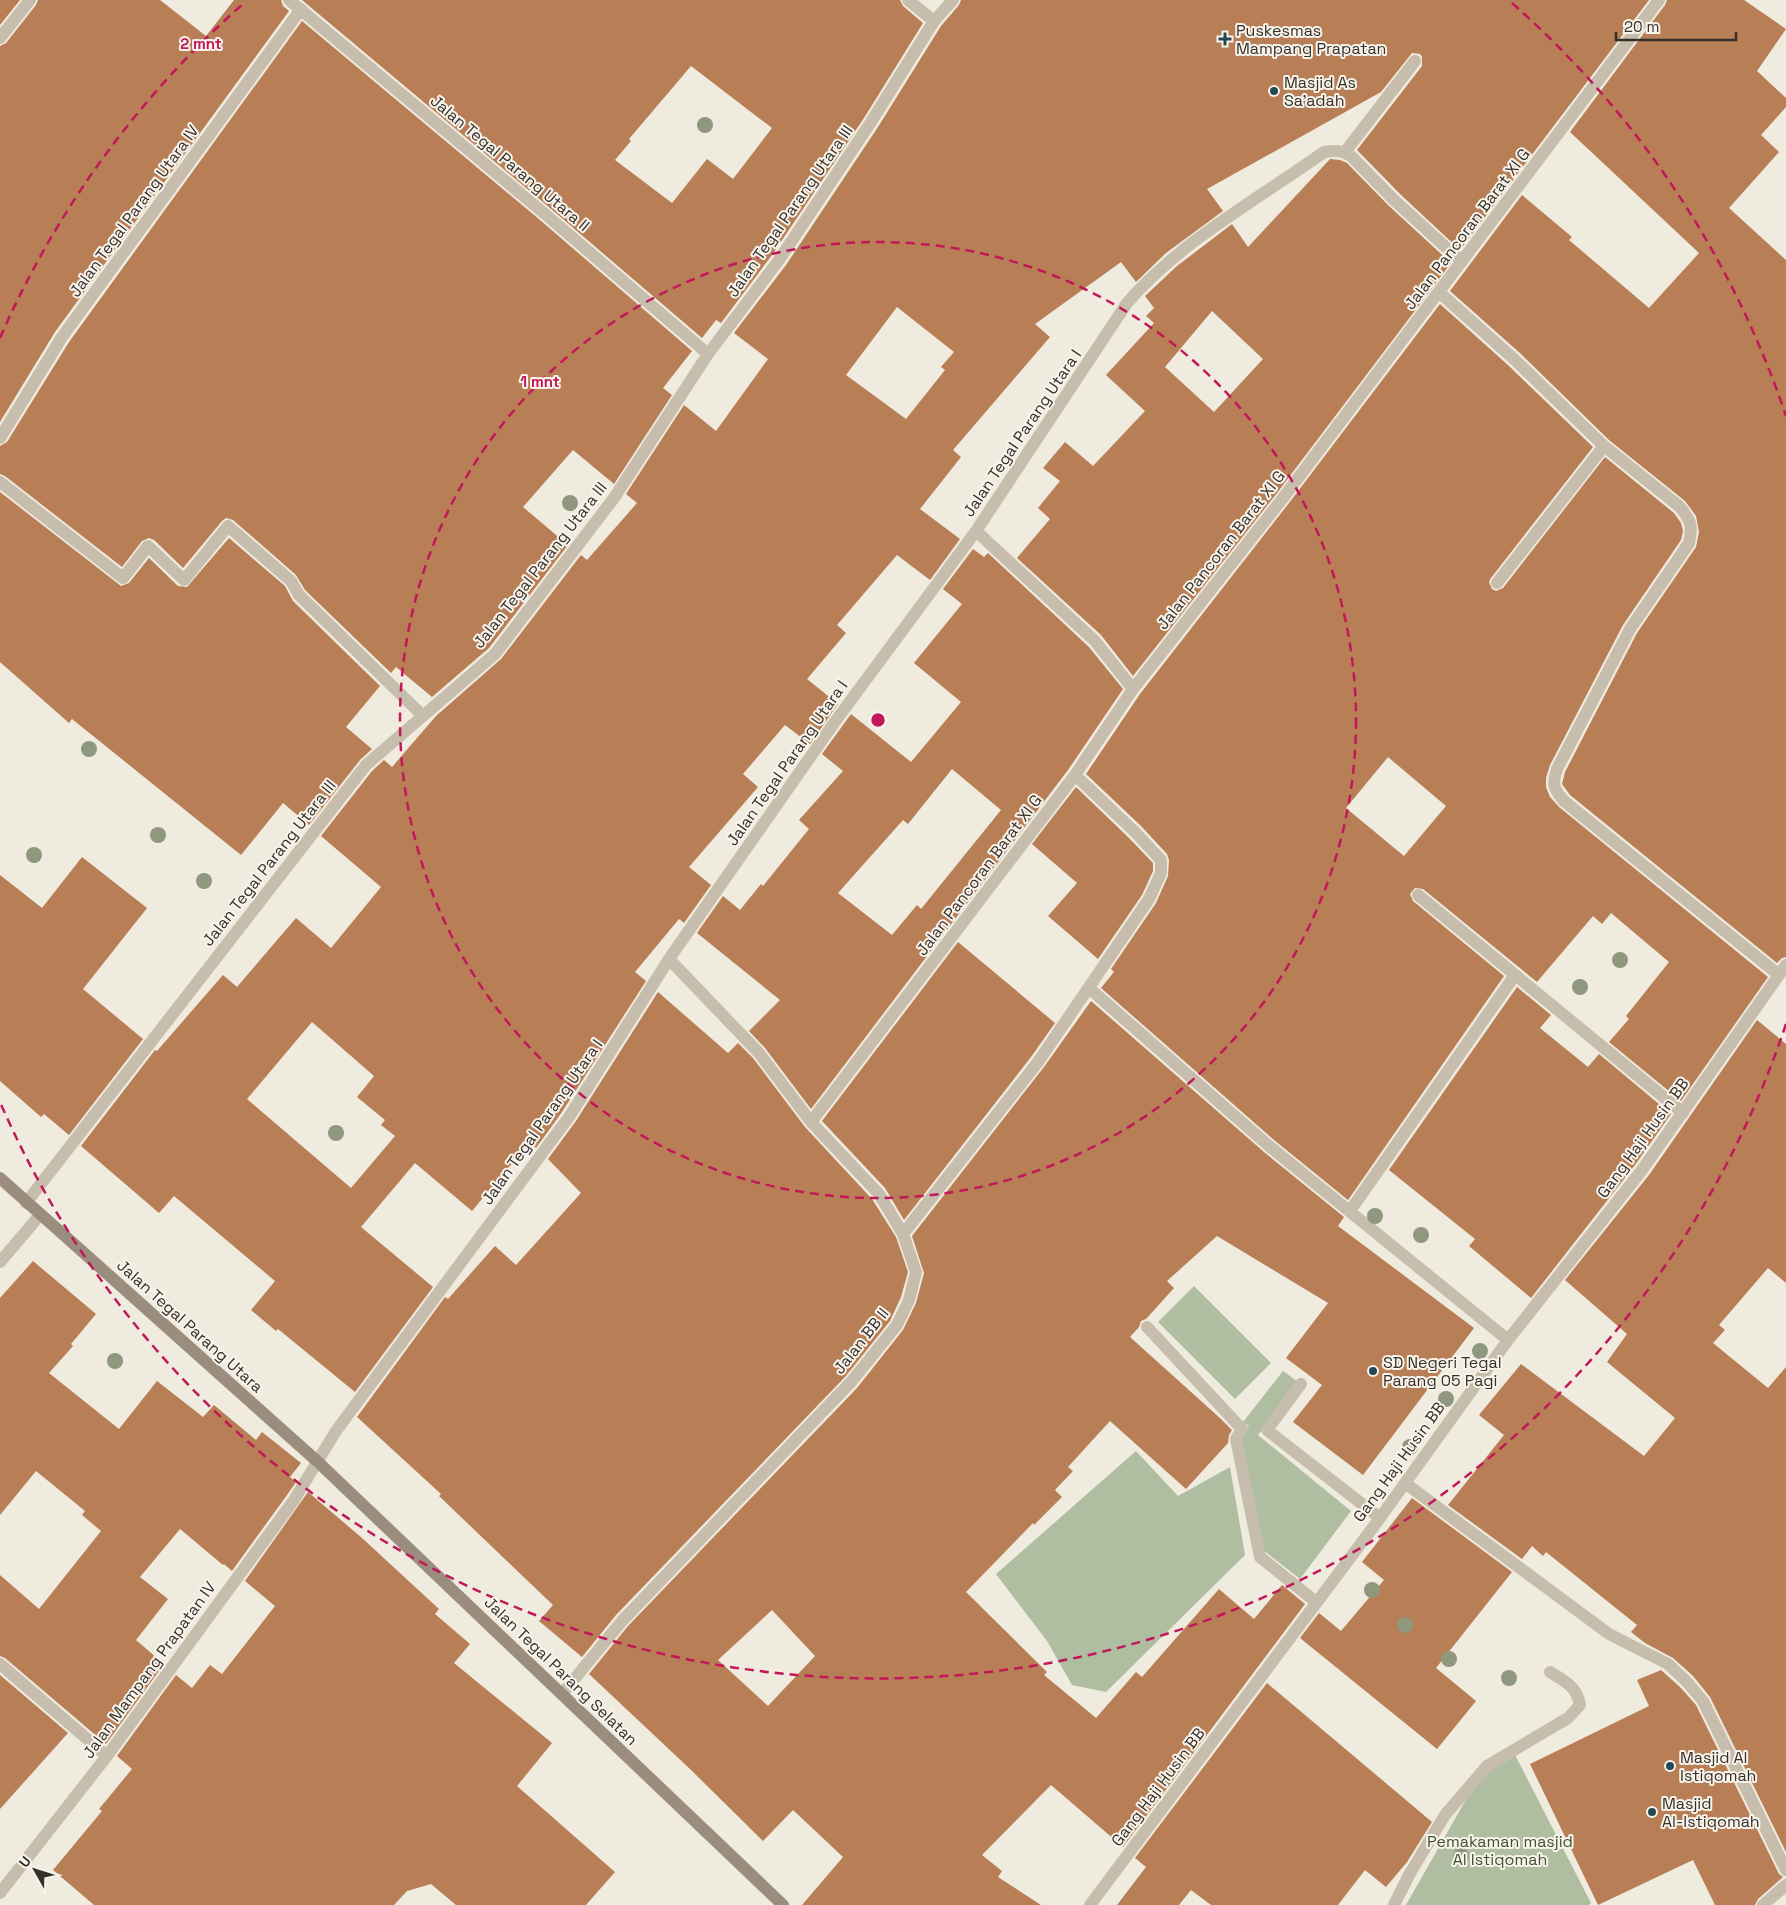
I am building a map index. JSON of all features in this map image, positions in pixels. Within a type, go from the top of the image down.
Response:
[{"type":"street","points":[[0,38],[30,0]]},
{"type":"street","name":"Jalan Tegal Parang Utara II","points":[[288,0],[546,214],[708,354]]},
{"type":"street","points":[[908,0],[934,21]]},
{"type":"street","name":"Jalan Tegal Parang Utara III","points":[[26,1202],[366,765],[495,654],[614,498],[708,354],[779,260],[871,122],[934,21],[953,0]]},
{"type":"street","name":"Jalan Pancoran Barat XI G","points":[[811,1122],[1075,775],[1133,689],[1283,498],[1659,0]]},
{"type":"street","name":"Jalan Tegal Parang Utara IV","points":[[0,438],[62,338],[301,9]]},
{"type":"street","points":[[1415,61],[1345,152],[1360,164],[1394,200],[1462,262]]},
{"type":"street","name":"Jalan Tegal Parang Utara I","points":[[318,1462],[336,1431],[569,1117],[669,959],[834,723],[976,531],[1127,303],[1174,256],[1222,221],[1324,152],[1337,150],[1345,152]]},
{"type":"street","points":[[1439,292],[1515,360],[1604,446],[1680,507],[1692,528],[1689,543],[1630,629],[1557,769],[1553,782],[1556,792],[1570,806],[1782,970]]},
{"type":"street","points":[[1497,583],[1604,446]]},
{"type":"street","points":[[0,482],[123,578],[148,546],[184,580],[228,526],[291,580],[298,595],[423,716]]},
{"type":"street","points":[[976,531],[1095,641],[1133,689]]},
{"type":"street","points":[[903,1234],[1038,1062],[1149,899],[1162,873],[1161,860],[1135,832],[1075,775]]},
{"type":"street","points":[[1418,895],[1683,1112]]},
{"type":"street","name":"Jalan BB II","points":[[562,1694],[622,1621],[851,1382],[897,1325],[909,1300],[916,1272],[903,1234],[879,1194],[811,1122],[759,1053],[669,959]]},
{"type":"street","name":"Gang Haji Husin BB","points":[[1090,1905],[1380,1518],[1508,1340],[1642,1170],[1782,970]]},
{"type":"street","points":[[1350,1211],[1515,975]]},
{"type":"street","points":[[1089,988],[1269,1146],[1508,1340]]},
{"type":"street","name":"Jalan Tegal Parang Utara","points":[[0,1178],[318,1462]]},
{"type":"street","points":[[0,1262],[40,1215]]},
{"type":"street","points":[[1146,1327],[1242,1429],[1236,1439],[1260,1558],[1316,1602]]},
{"type":"street","points":[[1301,1384],[1267,1430],[1380,1518]]},
{"type":"street","name":"Jalan Tegal Parang Selatan","points":[[318,1462],[783,1905]]},
{"type":"street","name":"Jalan Mampang Prapatan IV","points":[[0,1894],[107,1756],[294,1500],[318,1462]]},
{"type":"street","points":[[1405,1483],[1609,1634],[1668,1664],[1687,1682],[1703,1701],[1786,1870]]},
{"type":"street","points":[[0,1664],[107,1756]]},
{"type":"street","points":[[1394,1905],[1409,1875],[1445,1815],[1487,1766],[1568,1718],[1580,1705],[1578,1695],[1568,1682],[1550,1672]]},
{"type":"street","points":[[1763,1905],[1786,1885]]},
{"type":"green space","points":[[1194,1286],[1271,1363],[1235,1399],[1158,1322]]},
{"type":"green space","points":[[1283,1371],[1298,1382],[1258,1435],[1351,1511],[1300,1579],[1263,1550],[1240,1439],[1249,1426],[1243,1422]]},
{"type":"green space","points":[[1136,1451],[1178,1496],[1230,1467],[1245,1555],[1106,1692],[1072,1685],[1047,1641],[996,1574]]},
{"type":"green space","name":"Pemakaman masjid Al Istiqomah","points":[[1511,1747],[1591,1903],[1589,1905],[1406,1905],[1481,1773]]},
{"type":"building","points":[[0,0],[20,0],[0,25]]},
{"type":"building","points":[[38,0],[160,0],[206,36],[234,0],[281,0],[283,6],[289,11],[55,332],[0,422],[0,46],[6,43]]},
{"type":"building","points":[[302,0],[900,0],[903,6],[923,23],[864,118],[772,255],[721,323],[716,320],[702,338]],"holes":[[[691,66],[772,128],[733,179],[707,159],[672,203],[615,160],[631,141],[629,139]]]},
{"type":"building","points":[[961,0],[1649,0],[1460,250],[1400,194],[1357,150],[1422,66],[1420,54],[1412,53],[1381,92],[1207,189],[1223,211],[1166,253],[1136,282],[1121,262],[1035,324],[1050,337],[953,450],[961,457],[920,509],[960,539],[930,580],[897,555],[837,625],[846,633],[807,679],[838,704],[810,744],[785,725],[743,774],[758,787],[689,867],[711,885],[684,923],[679,919],[635,972],[646,981],[562,1112],[536,1148],[530,1142],[472,1211],[415,1163],[361,1227],[433,1287],[355,1392],[278,1329],[276,1331],[251,1310],[275,1281],[174,1196],[159,1213],[81,1146],[155,1050],[157,1051],[223,975],[237,987],[296,918],[331,948],[381,887],[321,836],[372,771],[384,760],[392,767],[436,716],[501,659],[581,555],[587,560],[637,503],[626,494],[684,405],[716,431],[768,359],[734,333],[786,265],[878,127],[941,26]],"holes":[[[897,307],[954,352],[941,367],[945,370],[906,419],[846,375]],[[312,1022],[374,1076],[357,1097],[385,1120],[381,1125],[395,1136],[351,1188],[247,1099]]]},
{"type":"building","points":[[1667,0],[1744,0],[1786,29],[1757,71],[1786,98],[1786,107],[1761,135],[1779,152],[1729,208],[1786,260],[1786,957],[1777,963],[1570,795],[1562,784],[1565,772],[1637,633],[1696,547],[1699,532],[1696,516],[1685,501],[1609,440],[1521,354],[1450,291],[1522,195],[1572,237],[1569,240],[1649,308],[1699,253],[1570,132]]},
{"type":"building","points":[[302,21],[540,220],[692,351],[663,388],[672,395],[614,484],[573,450],[523,507],[568,545],[489,648],[432,697],[396,667],[391,673],[305,590],[296,575],[233,520],[226,518],[222,521],[183,568],[154,540],[149,538],[142,541],[122,567],[0,474],[0,446],[7,442],[69,342]]},
{"type":"building","points":[[1330,159],[1347,163],[1389,206],[1451,263],[1277,493],[1133,676],[1101,635],[1017,558],[1050,519],[1038,508],[1060,481],[1043,468],[1065,442],[1093,466],[1145,411],[1106,375],[1154,323],[1146,316],[1154,308],[1145,296],[1177,266],[1232,224],[1248,247]],"holes":[[[1212,311],[1263,359],[1214,412],[1165,367]]]},
{"type":"building","points":[[1440,304],[1509,366],[1593,447],[1491,578],[1489,582],[1492,589],[1496,591],[1503,588],[1605,457],[1674,513],[1681,523],[1683,531],[1681,540],[1623,625],[1550,765],[1546,778],[1546,787],[1550,797],[1559,807],[1768,977],[1681,1101],[1609,1042],[1629,1019],[1626,1016],[1669,962],[1611,913],[1602,924],[1593,916],[1537,982],[1423,889],[1415,888],[1410,894],[1413,901],[1504,976],[1348,1200],[1274,1140],[1101,988],[1114,972],[1111,969],[1156,903],[1168,876],[1169,860],[1167,854],[1141,826],[1086,774],[1140,694],[1289,503]],"holes":[[[1388,757],[1446,806],[1404,856],[1346,808]]]},
{"type":"building","points":[[0,492],[121,586],[129,583],[149,558],[178,586],[187,587],[229,538],[285,586],[293,601],[380,686],[346,727],[372,749],[360,760],[309,825],[283,803],[241,855],[72,719],[69,723],[0,662]]},
{"type":"building","points":[[973,549],[984,557],[988,553],[1089,647],[1123,689],[1068,770],[811,1109],[765,1048],[749,1031],[780,1000],[697,933],[723,896],[740,910],[761,884],[763,886],[809,829],[799,820],[843,771],[822,754],[851,714],[911,762],[961,702],[914,663],[962,604],[943,589]],"holes":[[[952,769],[1001,810],[921,909],[917,905],[892,935],[838,893],[903,820],[908,824]]]},
{"type":"building","points":[[1076,787],[1153,863],[1153,871],[1142,895],[1098,959],[1048,916],[1077,883],[1032,844]]},
{"type":"building","points":[[82,857],[147,908],[83,989],[143,1039],[69,1135],[44,1114],[41,1117],[0,1081],[0,875],[42,908]]},
{"type":"building","points":[[958,942],[1055,1023],[1031,1057],[904,1220],[885,1188],[822,1121]]},
{"type":"building","points":[[1517,987],[1551,1015],[1540,1028],[1588,1067],[1599,1054],[1671,1114],[1635,1165],[1531,1298],[1469,1246],[1475,1239],[1389,1170]]},
{"type":"building","points":[[658,992],[728,1053],[738,1043],[753,1058],[805,1127],[872,1199],[896,1237],[908,1272],[901,1297],[890,1321],[845,1377],[616,1615],[582,1657],[539,1621],[553,1605],[439,1496],[441,1494],[357,1417],[445,1297],[448,1299],[495,1246],[516,1265],[581,1193],[548,1159],[576,1121]]},
{"type":"building","points":[[1091,1001],[1264,1152],[1344,1217],[1338,1226],[1474,1328],[1363,1475],[1293,1422],[1322,1385],[1286,1358],[1328,1303],[1217,1236],[1167,1281],[1174,1288],[1146,1319],[1141,1321],[1139,1327],[1130,1337],[1232,1430],[1228,1443],[1186,1489],[1110,1421],[1068,1467],[1073,1471],[1055,1490],[1062,1497],[1034,1525],[1033,1523],[966,1592],[1047,1672],[1044,1675],[1096,1718],[1136,1672],[1142,1677],[1219,1589],[1254,1619],[1282,1585],[1305,1604],[1123,1847],[1051,1785],[982,1855],[1002,1871],[998,1877],[1041,1905],[802,1905],[843,1857],[793,1810],[763,1841],[589,1674],[628,1626],[857,1388],[903,1330],[916,1303],[924,1273],[912,1236],[1044,1067]],"holes":[[[772,1610],[815,1656],[768,1706],[718,1660]]]},
{"type":"building","points":[[1757,1020],[1786,1044],[1786,1283],[1768,1268],[1719,1325],[1725,1330],[1713,1343],[1768,1388],[1786,1367],[1786,1852],[1710,1697],[1693,1676],[1673,1658],[1645,1643],[1631,1632],[1637,1625],[1546,1552],[1543,1556],[1532,1546],[1522,1559],[1448,1505],[1504,1435],[1479,1415],[1521,1364],[1644,1456],[1675,1418],[1607,1362],[1627,1334],[1565,1280],[1649,1175]]},
{"type":"building","points":[[33,1261],[96,1314],[71,1344],[73,1346],[49,1373],[119,1429],[157,1381],[203,1417],[214,1405],[256,1440],[262,1432],[301,1463],[290,1477],[296,1482],[232,1571],[180,1529],[140,1577],[168,1599],[136,1640],[164,1664],[106,1744],[5,1658],[0,1656],[0,1575],[39,1609],[101,1531],[82,1515],[85,1511],[36,1471],[0,1515],[0,1298]]},
{"type":"building","points":[[308,1492],[362,1538],[439,1609],[435,1614],[470,1644],[454,1663],[552,1743],[517,1786],[615,1872],[586,1905],[456,1905],[431,1884],[407,1891],[394,1905],[94,1905],[53,1870],[102,1811],[99,1809],[132,1769],[117,1756],[176,1675],[192,1688],[210,1665],[222,1674],[275,1606],[245,1581]]},
{"type":"building","points":[[1412,1498],[1512,1572],[1436,1668],[1476,1701],[1437,1749],[1300,1638],[1319,1613],[1341,1631],[1384,1580],[1362,1562]]},
{"type":"building","name":"Masjid Al-Istiqomah","points":[[1661,1670],[1696,1705],[1779,1874],[1783,1877],[1758,1899],[1755,1905],[1715,1905],[1693,1860],[1598,1905],[1530,1764],[1649,1706],[1637,1680]]},
{"type":"building","points":[[0,1675],[68,1733],[0,1809]]},
{"type":"building","points":[[1267,1683],[1432,1822],[1407,1862],[1386,1887],[1365,1870],[1338,1905],[1211,1905],[1191,1890],[1179,1905],[1117,1905],[1146,1867],[1135,1858]]},
{"type":"place","name":"Puskesmas Mampang Prapatan","points":[[1225,39]]},
{"type":"place","name":"Masjid As Sa'adah","points":[[1274,91]]},
{"type":"place","name":"SD Negeri Tegal Parang 05 Pagi","points":[[1373,1371]]},
{"type":"place","name":"Masjid Al Istiqomah","points":[[1670,1766]]},
{"type":"place","name":"Masjid Al-Istiqomah","points":[[1652,1812]]}]
